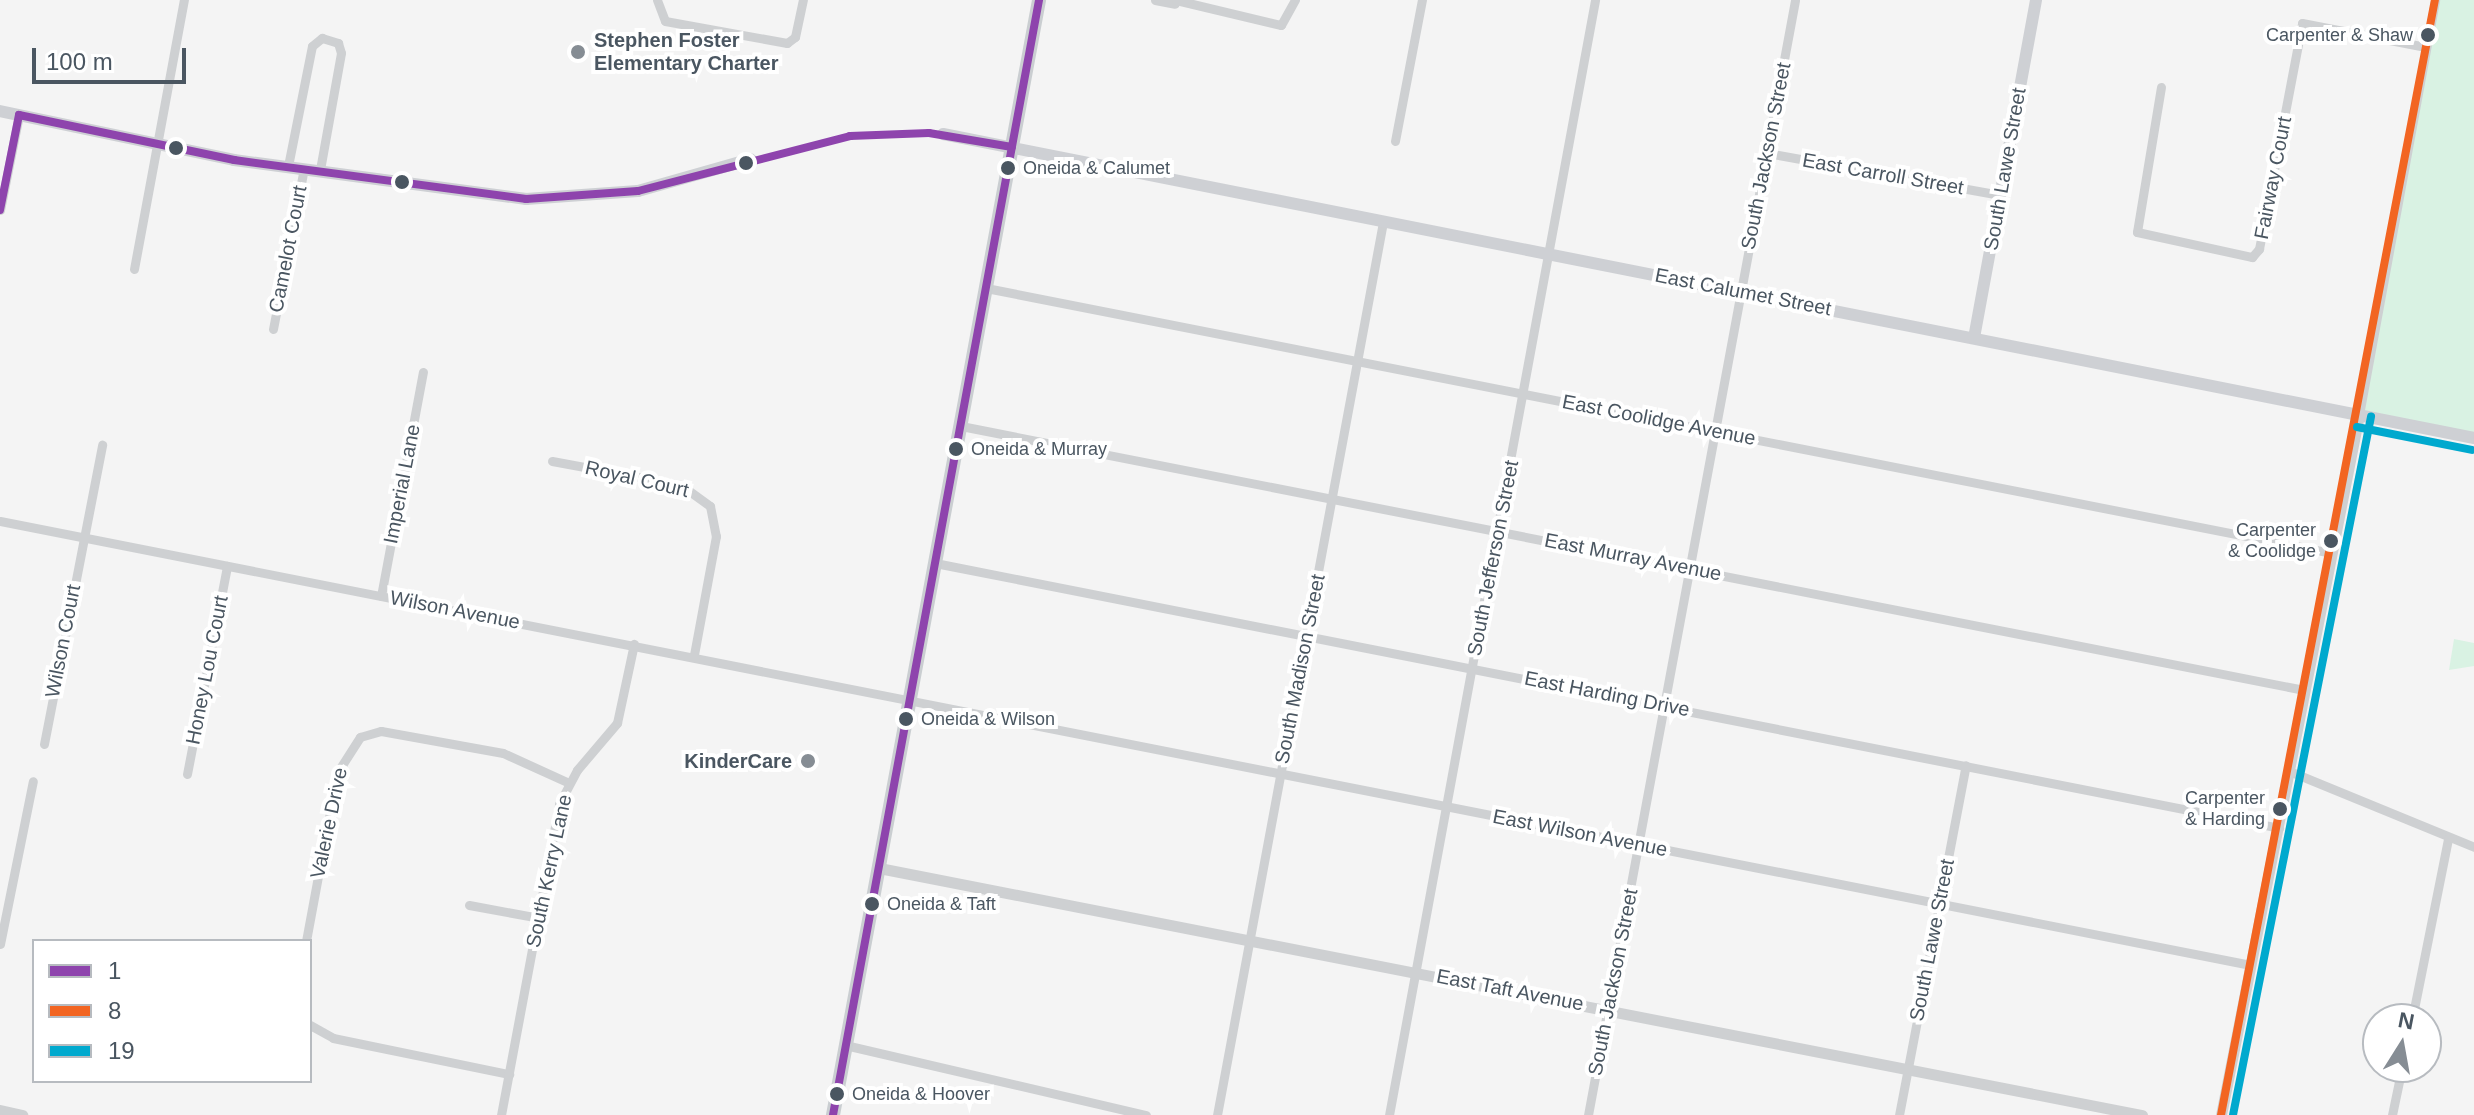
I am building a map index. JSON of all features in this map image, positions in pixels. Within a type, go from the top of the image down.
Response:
[{"type":"main road","points":[[833,1115],[1039,0]]},
{"type":"main road","name":"South Lawe Street","points":[[1974,338],[2036,0]]},
{"type":"main road","points":[[0,111],[157,145],[288,166],[571,199],[638,191],[751,159]]},
{"type":"main road","name":"East Calumet Street","points":[[943,134],[2474,438]]},
{"type":"street","points":[[134,269],[184,0]]},
{"type":"street","points":[[657,0],[665,21],[787,43],[795,37],[803,0]]},
{"type":"street","points":[[1155,0],[1281,25],[1295,0]]},
{"type":"street","points":[[1395,141],[1422,0]]},
{"type":"street","name":"South Jefferson Street","points":[[1389,1115],[1595,0]]},
{"type":"street","name":"South Jackson Street","points":[[1588,1115],[1795,0]]},
{"type":"street","points":[[2221,1115],[2359,415],[2435,0]]},
{"type":"street","name":"Fairway Court","points":[[2161,87],[2137,232],[2255,256],[2302,23],[2426,47]]},
{"type":"street","points":[[288,166],[312,46],[322,38],[338,43],[341,53],[320,170]]},
{"type":"street","points":[[0,210],[19,115]]},
{"type":"street","name":"East Carroll Street","points":[[1767,153],[2000,195]]},
{"type":"street","name":"Camelot Court","points":[[273,329],[304,168]]},
{"type":"street","name":"South Madison Street","points":[[1217,1115],[1383,222]]},
{"type":"street","name":"East Coolidge Avenue","points":[[986,288],[2332,553]]},
{"type":"street","name":"Imperial Lane","points":[[381,596],[423,372]]},
{"type":"street","name":"East Murray Avenue","points":[[961,426],[2304,690]]},
{"type":"street","name":"Wilson Court","points":[[44,744],[102,445]]},
{"type":"street","name":"Royal Court","points":[[552,461],[681,485],[710,506],[716,536],[694,655]]},
{"type":"street","name":"Wilson Avenue","points":[[0,521],[909,699]]},
{"type":"street","name":"East Harding Drive","points":[[935,563],[2279,828]]},
{"type":"street","name":"Honey Lou Court","points":[[187,774],[227,566]]},
{"type":"street","name":"South Kerry Lane","points":[[501,1115],[569,783],[617,723],[634,644]]},
{"type":"street","name":"East Wilson Avenue","points":[[909,699],[2251,965]]},
{"type":"street","name":"Valerie Drive","points":[[306,939],[337,773],[360,737],[381,731],[503,753],[569,783]]},
{"type":"street","name":"South Lawe Street","points":[[1899,1115],[1966,765]]},
{"type":"street","points":[[2289,771],[2448,839],[2474,847]]},
{"type":"street","points":[[0,944],[33,781]]},
{"type":"street","points":[[2415,1003],[2448,839]]},
{"type":"street","name":"East Taft Avenue","points":[[879,868],[2142,1115]]},
{"type":"street","points":[[469,905],[539,918]]},
{"type":"street","points":[[312,1026],[333,1038],[509,1074]]},
{"type":"street","points":[[845,1045],[1146,1115]]},
{"type":"street","points":[[2392,1115],[2399,1083]]},
{"type":"street","points":[[0,1110],[22,1115]]},
{"type":"green space","points":[[2435,0],[2474,0],[2474,438],[2359,415]]},
{"type":"green space","points":[[2454,639],[2474,643],[2474,666],[2449,670]]},
{"type":"transit line","name":"1","points":[[833,1115],[1039,0]]},
{"type":"transit line","name":"8","points":[[2221,1115],[2435,0]]},
{"type":"transit line","name":"1","points":[[19,115],[234,160],[526,199],[638,191],[850,136],[929,133],[1012,147]]},
{"type":"transit line","name":"1","points":[[0,210],[19,115]]},
{"type":"transit line","name":"19","points":[[2233,1115],[2371,417]]},
{"type":"transit line","name":"19","points":[[2357,427],[2472,450]]},
{"type":"place","name":"Carpenter & Shaw","points":[[2428,35]]},
{"type":"place","name":"Stephen Foster Elementary Charter","points":[[578,52]]},
{"type":"place","name":"Oneida & Calumet","points":[[1008,168]]},
{"type":"place","name":"Oneida & Murray","points":[[956,449]]},
{"type":"place","name":"Carpenter & Coolidge","points":[[2331,541]]},
{"type":"place","name":"Oneida & Wilson","points":[[906,719]]},
{"type":"place","name":"KinderCare","points":[[808,761]]},
{"type":"place","name":"Carpenter & Harding","points":[[2280,809]]},
{"type":"place","name":"Oneida & Taft","points":[[872,904]]},
{"type":"place","name":"Oneida & Hoover","points":[[837,1094]]}]
